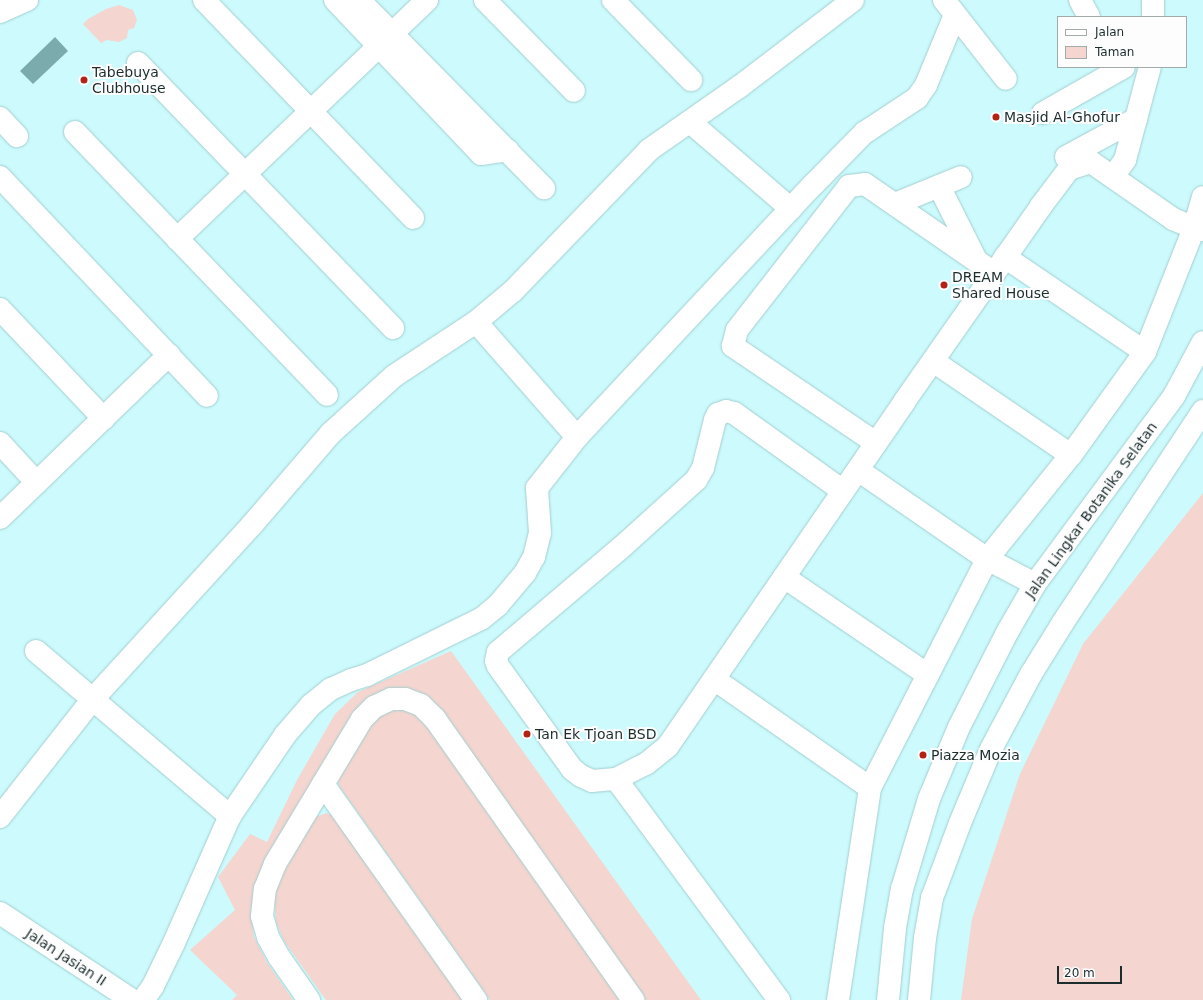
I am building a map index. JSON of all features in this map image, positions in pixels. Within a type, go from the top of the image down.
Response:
[{"type":"street","points":[[0,12],[27,0]]},
{"type":"street","points":[[204,0],[413,218]]},
{"type":"street","points":[[335,0],[386,40],[508,150],[544,188]]},
{"type":"street","points":[[359,0],[386,40]]},
{"type":"street","points":[[177,239],[427,0]]},
{"type":"street","points":[[485,0],[574,92]]},
{"type":"street","points":[[613,0],[691,80]]},
{"type":"street","points":[[0,818],[93,699],[251,526],[331,433],[394,376],[476,322],[513,291],[649,150],[740,87],[853,0]]},
{"type":"street","points":[[1080,0],[1088,16]]},
{"type":"street","points":[[1153,0],[1153,16]]},
{"type":"street","points":[[950,7],[1006,79]]},
{"type":"street","points":[[143,1000],[153,986],[173,945],[230,816],[298,718],[320,697],[331,689],[367,674],[481,619],[498,605],[528,569],[534,557],[540,533],[537,488],[577,438],[864,133],[917,98],[926,85],[950,7]]},
{"type":"street","points":[[138,63],[393,328]]},
{"type":"street","points":[[1043,113],[1120,68]]},
{"type":"street","points":[[1113,177],[1125,160],[1150,68]]},
{"type":"street","points":[[0,118],[18,136]]},
{"type":"street","points":[[1066,157],[1136,119]]},
{"type":"street","points":[[690,122],[791,209]]},
{"type":"street","points":[[75,132],[327,395]]},
{"type":"street","points":[[843,491],[734,414],[726,411],[718,414],[715,420],[704,468],[696,480],[623,546],[500,648],[496,656],[498,666],[572,769],[581,776],[592,781],[616,779],[646,764],[659,755],[668,746],[876,443],[1069,169],[1091,162],[1173,219],[1198,229]]},
{"type":"street","points":[[0,177],[170,355],[207,396]]},
{"type":"street","points":[[895,204],[961,177]]},
{"type":"street","points":[[876,443],[733,346],[737,330],[849,186],[865,184],[975,259],[1000,265],[1145,352]]},
{"type":"street","points":[[938,186],[975,259]]},
{"type":"street","points":[[838,1000],[870,788],[987,559],[1071,455],[1145,352],[1198,229],[1203,197]]},
{"type":"street","points":[[0,309],[104,419]]},
{"type":"street","points":[[476,322],[577,438]]},
{"type":"street","name":"Jalan Lingkar Botanika Selatan","points":[[888,1000],[895,928],[902,889],[929,799],[959,727],[1008,631],[1035,584],[1174,396],[1203,342]]},
{"type":"street","points":[[0,518],[170,355]]},
{"type":"street","points":[[933,361],[1071,455]]},
{"type":"street","points":[[919,1000],[925,938],[932,898],[960,822],[991,749],[1031,674],[1100,565],[1203,411]]},
{"type":"street","points":[[0,443],[37,483]]},
{"type":"street","points":[[858,470],[987,559],[1035,584]]},
{"type":"street","points":[[784,577],[928,675]]},
{"type":"street","points":[[36,651],[230,816]]},
{"type":"street","points":[[714,679],[870,788]]},
{"type":"street","points":[[309,1000],[279,957],[268,937],[262,916],[262,902],[275,864],[362,719],[374,707],[391,699],[405,699],[421,705],[435,719],[633,1000]]},
{"type":"street","points":[[616,779],[779,1000]]},
{"type":"street","points":[[323,784],[476,1000]]},
{"type":"street","points":[[902,889],[932,898]]},
{"type":"street","name":"Jalan Jasian II","points":[[0,913],[132,1000]]},
{"type":"green space","points":[[119,5],[133,10],[137,20],[134,28],[128,30],[127,38],[119,42],[107,40],[101,43],[83,24],[88,19],[106,9]]},
{"type":"green space","points":[[1203,493],[1203,1000],[961,1000],[972,919],[1020,774],[1083,644]]},
{"type":"green space","points":[[451,651],[701,1000],[645,1000],[443,714],[396,690],[255,887],[251,914],[254,937],[268,964],[293,1000],[232,1000],[237,995],[190,950],[235,910],[218,877],[250,834],[267,842],[297,780],[335,714],[358,692]]},
{"type":"green space","points":[[397,708],[418,714],[624,1000],[490,1000],[339,786],[338,778],[376,717]]},
{"type":"green space","points":[[327,813],[333,816],[465,1000],[326,1000],[284,941],[276,922],[274,900],[278,881],[315,817]]},
{"type":"water","points":[[55,37],[68,51],[33,84],[20,71]]},
{"type":"place","name":"Tabebuya Clubhouse","points":[[84,80]]},
{"type":"place","name":"Masjid Al-Ghofur","points":[[996,117]]},
{"type":"place","name":"DREAM Shared House","points":[[944,285]]},
{"type":"place","name":"Tan Ek Tjoan BSD","points":[[527,734]]},
{"type":"place","name":"Piazza Mozia","points":[[923,755]]}]
